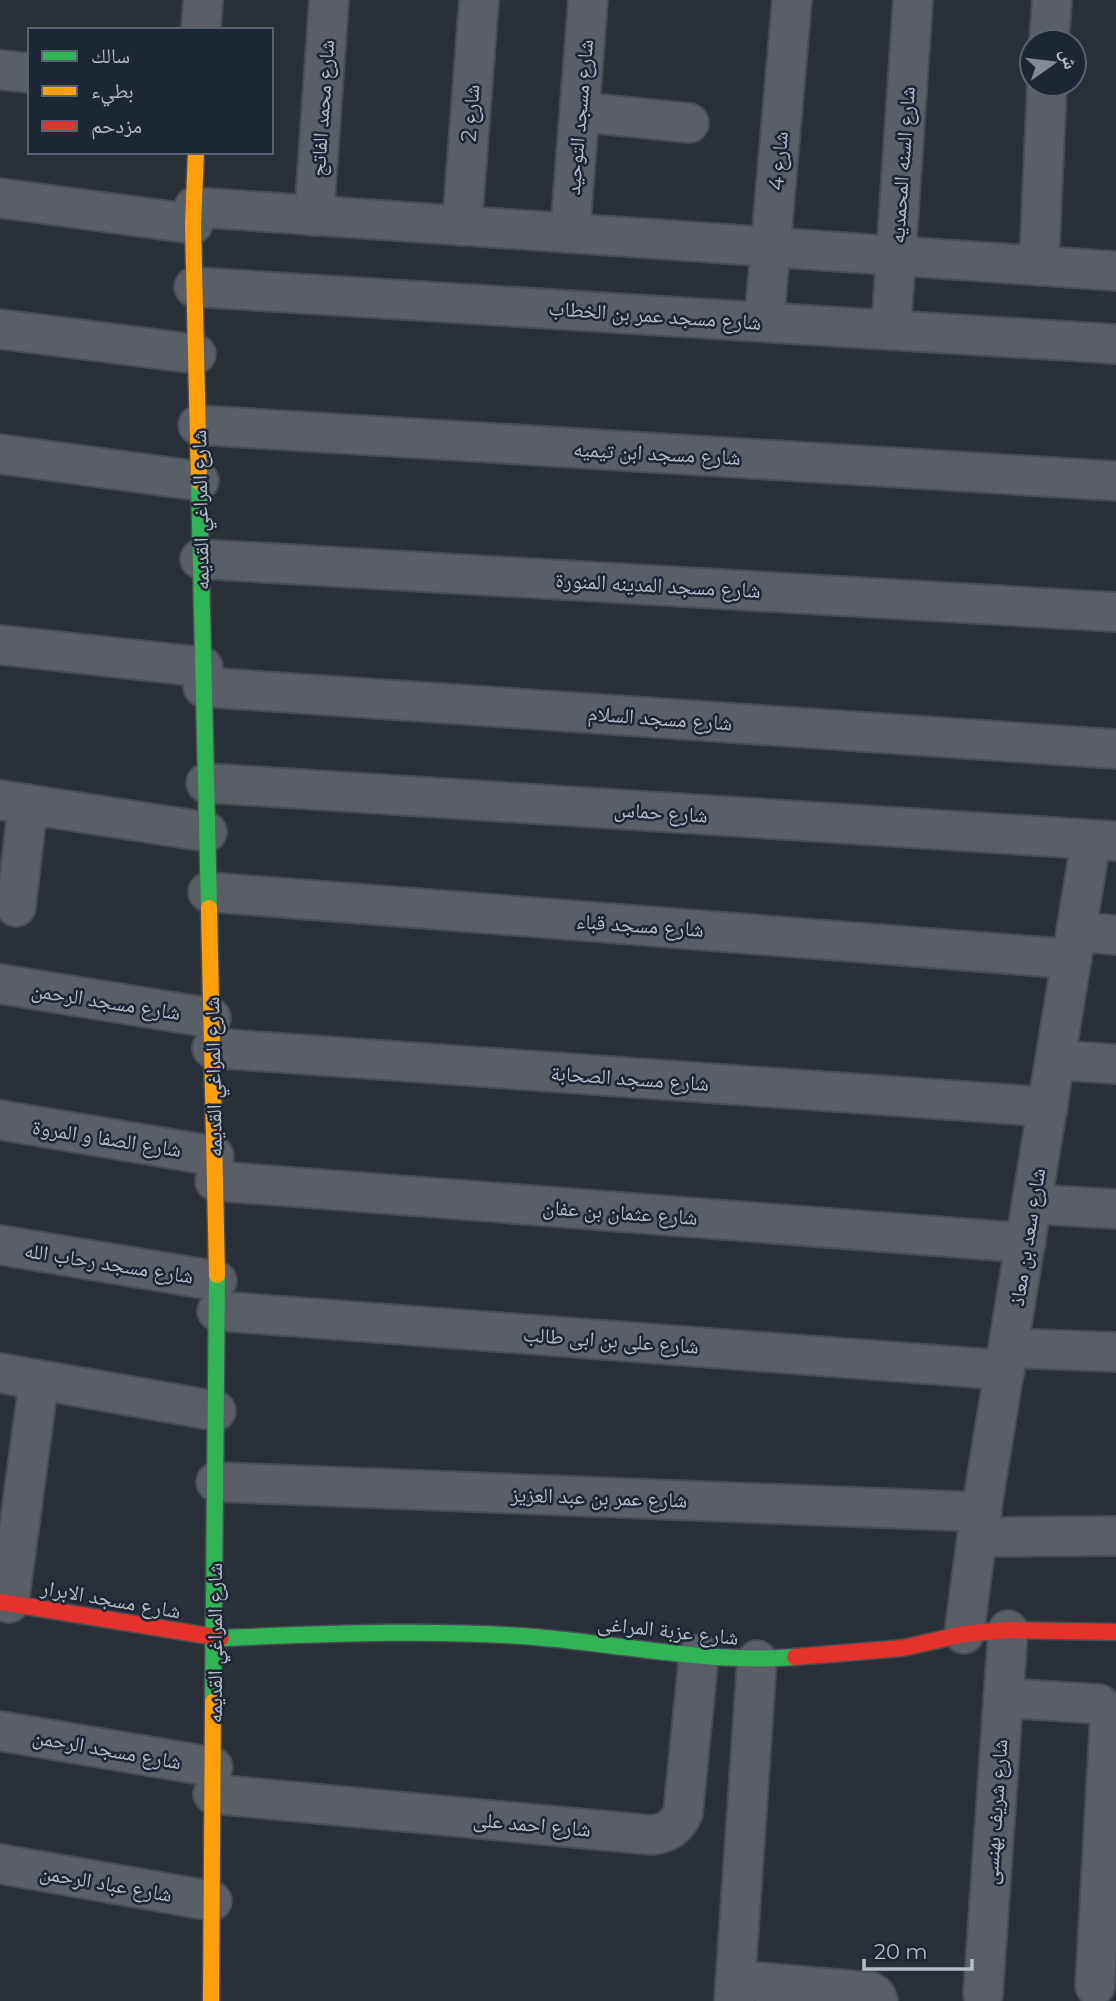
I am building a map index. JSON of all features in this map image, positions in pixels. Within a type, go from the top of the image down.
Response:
[{"type":"street","points":[[201,28],[203,0]]},
{"type":"street","name":"شارع محمد الفاتح","points":[[314,216],[329,0]]},
{"type":"street","name":"شارع 2","points":[[462,226],[479,0]]},
{"type":"street","name":"شارع مسجد التوحيد","points":[[570,233],[588,0]]},
{"type":"street","name":"شارع 4","points":[[764,321],[792,0]]},
{"type":"street","name":"شارع السنه المحمديه","points":[[891,330],[914,0]]},
{"type":"street","points":[[1050,28],[1052,0]]},
{"type":"street","points":[[0,70],[28,73]]},
{"type":"street","points":[[1038,266],[1046,98]]},
{"type":"street","points":[[580,112],[689,123]]},
{"type":"street","name":"شارع المراغي القديمه","points":[[196,154],[194,287],[217,1296],[211,2001]]},
{"type":"street","points":[[0,198],[193,216],[314,216],[1116,271]]},
{"type":"street","name":"شارع مسجد عمر بن الخطاب","points":[[194,287],[1116,344]]},
{"type":"street","points":[[0,329],[196,354]]},
{"type":"street","name":"شارع مسجد ابن تيميه","points":[[198,425],[1116,481]]},
{"type":"street","points":[[0,454],[199,481]]},
{"type":"street","name":"شارع مسجد المدينه المنورة","points":[[200,559],[1116,612]]},
{"type":"street","name":"شارع مسجد السلام","points":[[0,645],[203,677],[1116,749]]},
{"type":"street","name":"شارع حماس","points":[[206,783],[1103,840]]},
{"type":"street","points":[[16,907],[14,802],[207,832]]},
{"type":"street","name":"شارع سعد بن معاذ","points":[[964,1634],[1074,945],[1103,840]]},
{"type":"street","name":"شارع مسجد قباء","points":[[208,892],[1074,945],[1116,935]]},
{"type":"street","name":"شارع مسجد الرحمن","points":[[0,984],[212,1033]]},
{"type":"street","name":"شارع مسجد الصحابة","points":[[212,1033],[1048,1107]]},
{"type":"street","points":[[1055,1060],[1116,1064]]},
{"type":"street","name":"شارع الصفا و المروة","points":[[0,1120],[214,1168]]},
{"type":"street","name":"شارع عثمان بن عفان","points":[[214,1168],[1026,1243]]},
{"type":"street","points":[[1032,1204],[1116,1209]]},
{"type":"street","name":"شارع مسجد رحاب الله","points":[[0,1244],[217,1296]]},
{"type":"street","name":"شارع على بن ابى طالب","points":[[217,1296],[1007,1359],[1116,1352]]},
{"type":"street","points":[[0,1373],[216,1411]]},
{"type":"street","points":[[4,1602],[39,1380]]},
{"type":"street","name":"شارع عمر بن عبد العزيز","points":[[216,1482],[980,1525],[1116,1536]]},
{"type":"street","name":"شارع مسجد الابرار","points":[[4,1602],[215,1637]]},
{"type":"street","name":"شارع عزبة المراغى","points":[[215,1637],[384,1633],[533,1637],[757,1660],[903,1648],[964,1634],[1008,1630],[1116,1632]]},
{"type":"street","name":"شارع شريف بهنسى","points":[[983,1994],[1008,1630]]},
{"type":"street","name":"شارع احمد على","points":[[213,1781],[638,1834],[662,1834],[672,1829],[683,1813],[699,1654]]},
{"type":"street","points":[[757,1660],[735,1991],[871,1992],[878,2001]]},
{"type":"street","points":[[1003,1698],[1100,1704],[1110,1715],[1095,1986]]},
{"type":"street","name":"شارع مسجد الرحمن","points":[[0,1731],[213,1781]]},
{"type":"street","name":"شارع عباد الرحمن","points":[[0,1864],[212,1901]]},
{"type":"traffic: fast","points":[[199,482],[209,908]]},
{"type":"traffic: fast","points":[[213,1702],[217,1275]]},
{"type":"traffic: fast","points":[[221,1638],[457,1633],[535,1637],[698,1656],[795,1657]]},
{"type":"traffic: slow","points":[[196,154],[193,224],[199,482]]},
{"type":"traffic: slow","points":[[209,908],[217,1275]]},
{"type":"traffic: slow","points":[[211,2001],[213,1702]]},
{"type":"traffic: jam","points":[[0,1602],[221,1638]]},
{"type":"traffic: jam","points":[[795,1657],[903,1648],[964,1634],[1008,1630],[1116,1632]]}]
